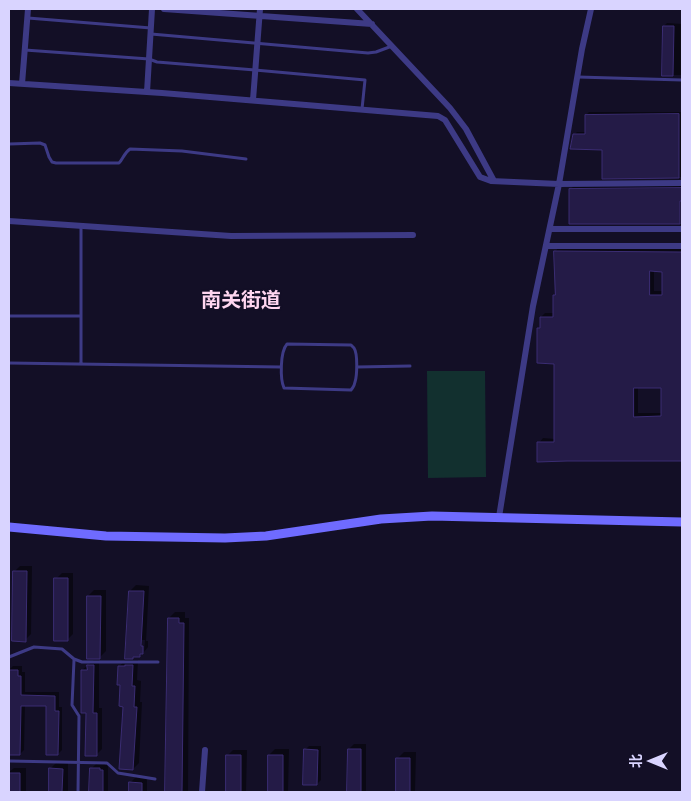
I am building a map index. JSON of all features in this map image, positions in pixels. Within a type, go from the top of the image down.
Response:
[{"type":"street","points":[[22,84],[28,9]]},
{"type":"street","points":[[146,92],[152,9]]},
{"type":"street","points":[[164,9],[260,12],[372,24]]},
{"type":"street","points":[[357,9],[450,108],[466,129],[494,182]]},
{"type":"street","points":[[500,517],[533,306],[559,184],[582,49],[591,9]]},
{"type":"street","points":[[253,100],[260,12]]},
{"type":"street","points":[[9,82],[438,116],[445,120],[480,177],[486,180],[494,182],[559,184],[682,183]]},
{"type":"street","points":[[442,118],[450,108]]},
{"type":"street","points":[[9,221],[232,236],[413,235]]},
{"type":"street","points":[[550,229],[682,229]]},
{"type":"street","points":[[546,246],[682,246]]},
{"type":"street","points":[[9,527],[106,536],[245,537],[266,536],[381,519],[432,516],[682,522]]},
{"type":"street","points":[[202,792],[205,750]]},
{"type":"lane","points":[[27,18],[258,44],[368,53],[392,46]]},
{"type":"lane","points":[[24,50],[149,59],[157,62],[365,80],[362,110]]},
{"type":"lane","points":[[578,77],[682,80]]},
{"type":"lane","points":[[9,144],[40,143],[45,145],[52,162],[56,163],[119,163],[130,149],[182,151],[246,159]]},
{"type":"lane","points":[[81,225],[81,364]]},
{"type":"lane","points":[[9,316],[81,316]]},
{"type":"lane","points":[[287,344],[351,345],[355,349],[356,382],[351,390],[284,388],[282,367],[283,349],[287,344]]},
{"type":"lane","points":[[9,364],[282,367]]},
{"type":"lane","points":[[357,367],[410,366]]},
{"type":"lane","points":[[9,657],[34,647],[62,649],[74,660],[82,662],[158,662]]},
{"type":"lane","points":[[74,660],[72,705],[78,716],[78,792]]},
{"type":"lane","points":[[9,761],[107,763],[118,773],[155,779]]},
{"type":"green space","points":[[427,371],[485,371],[486,477],[428,478]]},
{"type":"building","points":[[663,26],[674,26],[673,76],[662,76]]},
{"type":"building","points":[[679,114],[679,178],[602,179],[602,150],[570,149],[573,134],[585,134],[585,115]]},
{"type":"building","points":[[682,188],[680,224],[569,224],[569,189]]},
{"type":"building","points":[[554,251],[682,252],[682,461],[537,462],[537,442],[554,442],[554,364],[537,363],[537,328],[540,328],[540,317],[553,317],[553,295],[555,295]],"holes":[[[650,271],[662,272],[662,295],[650,295]],[[634,388],[661,388],[661,416],[634,417]]]},
{"type":"building","points":[[13,571],[27,571],[26,642],[12,641]]},
{"type":"building","points":[[54,578],[68,578],[68,641],[54,641]]},
{"type":"building","points":[[129,591],[144,591],[141,646],[143,646],[143,654],[140,654],[140,657],[133,657],[133,659],[125,659]]},
{"type":"building","points":[[87,596],[101,596],[100,659],[87,659]]},
{"type":"building","points":[[168,618],[179,618],[179,623],[184,623],[182,792],[165,792]]},
{"type":"building","points":[[87,665],[94,665],[93,713],[97,713],[97,756],[85,756],[86,713],[81,713],[81,670],[87,670]]},
{"type":"building","points":[[133,665],[134,707],[137,707],[133,770],[119,769],[123,707],[119,706],[120,685],[117,685],[118,666]]},
{"type":"building","points":[[9,670],[18,670],[18,676],[21,676],[21,695],[55,696],[55,711],[59,711],[58,755],[46,755],[46,706],[21,706],[20,755],[9,755]]},
{"type":"building","points":[[304,749],[318,750],[317,785],[303,785]]},
{"type":"building","points":[[348,749],[361,749],[361,792],[347,792]]},
{"type":"building","points":[[226,755],[241,755],[241,792],[226,792]]},
{"type":"building","points":[[268,755],[283,755],[283,792],[268,792]]},
{"type":"building","points":[[396,758],[410,758],[410,792],[396,792]]},
{"type":"building","points":[[49,768],[63,769],[62,792],[49,792]]},
{"type":"building","points":[[90,768],[100,768],[100,770],[103,770],[103,792],[89,792]]},
{"type":"building","points":[[9,773],[20,773],[20,792],[9,792]]},
{"type":"building","points":[[129,782],[142,783],[142,792],[129,792]]},
{"type":"district","name":"南关街道","points":[[241,302]]}]
